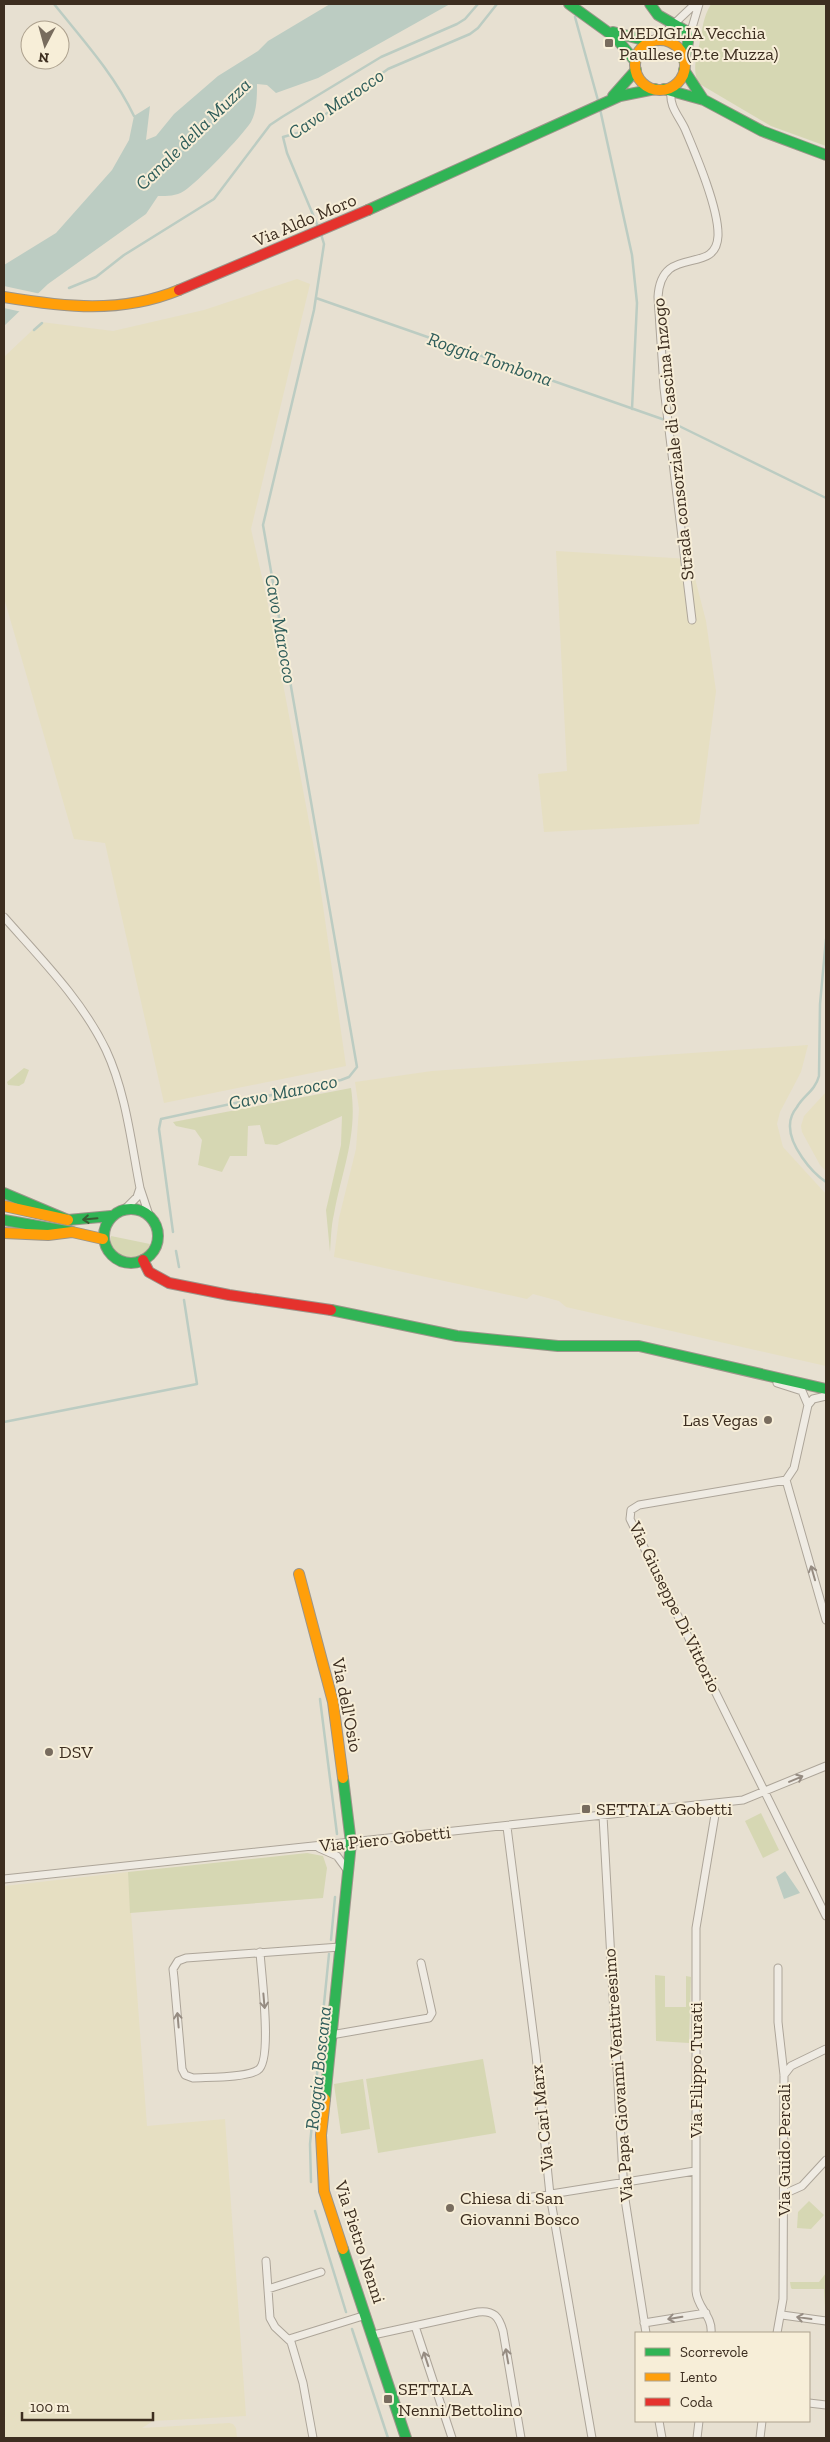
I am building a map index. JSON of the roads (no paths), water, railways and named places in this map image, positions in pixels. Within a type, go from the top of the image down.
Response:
[{"type":"main road","points":[[569,4],[605,29],[627,49],[643,83],[704,100],[762,131],[826,154]]},
{"type":"main road","points":[[650,4],[655,14],[675,24],[684,31],[688,38],[684,65],[676,84],[663,90]]},
{"type":"main road","points":[[605,29],[629,38],[666,41],[674,45],[704,100]]},
{"type":"main road","points":[[635,65],[640,50],[653,41]]},
{"type":"main road","name":"Via Aldo Moro","points":[[605,102],[620,90],[635,65]]},
{"type":"main road","name":"Via Aldo Moro","points":[[4,296],[44,304],[89,308],[128,305],[187,287],[421,188],[605,102],[620,96],[663,90]]},
{"type":"main road","points":[[4,1193],[68,1220]]},
{"type":"main road","points":[[4,1206],[68,1220],[112,1216],[126,1208],[139,1209],[149,1215],[158,1230],[157,1242],[152,1253],[143,1260],[132,1263],[116,1259],[107,1251],[103,1239],[105,1226],[112,1216]]},
{"type":"main road","points":[[4,1220],[103,1239]]},
{"type":"main road","points":[[4,1233],[48,1235],[72,1232]]},
{"type":"main road","points":[[143,1260],[149,1272],[169,1283],[229,1295],[311,1306],[457,1336],[558,1346],[639,1346],[826,1389]]},
{"type":"main road","name":"Via dell'Osio","points":[[299,1574],[334,1702],[351,1843]]},
{"type":"main road","name":"Via Pietro Nenni","points":[[351,1843],[321,2135],[324,2191],[406,2438]]},
{"type":"street","points":[[653,41],[697,4]]},
{"type":"street","points":[[688,38],[697,4]]},
{"type":"street","name":"Strada consorziale di Cascina Inzogo","points":[[663,90],[689,138],[716,218],[718,235],[716,243],[709,254],[675,265],[663,274],[659,282],[658,297],[664,388],[692,620]]},
{"type":"street","points":[[4,917],[78,1004],[106,1050],[124,1105],[140,1188],[149,1215]]},
{"type":"street","points":[[126,1208],[137,1197],[140,1188]]},
{"type":"street","points":[[757,1373],[771,1382],[802,1392],[808,1405]]},
{"type":"street","points":[[826,1396],[813,1399],[808,1405],[794,1468],[786,1480],[826,1620]]},
{"type":"street","name":"Via Giuseppe Di Vittorio","points":[[786,1480],[639,1505],[634,1507],[630,1514],[632,1526],[766,1792],[826,1916]]},
{"type":"street","name":"Via Piero Gobetti","points":[[4,1879],[507,1827],[743,1800],[826,1766]]},
{"type":"street","name":"Via Filippo Turati","points":[[711,2332],[711,2325],[706,2313],[697,2301],[696,2291],[696,1928],[716,1803]]},
{"type":"street","name":"Via Papa Giovanni Ventitreesimo","points":[[603,1816],[623,2183],[646,2332]]},
{"type":"street","name":"Via Carl Marx","points":[[507,1827],[536,2055],[550,2195],[592,2438]]},
{"type":"street","points":[[309,1847],[333,1853],[348,1871]]},
{"type":"street","points":[[260,1952],[266,2026],[263,2064],[258,2070],[249,2074],[192,2078],[185,2075],[182,2068],[174,1978],[174,1968],[178,1961],[186,1958],[260,1952],[340,1947]]},
{"type":"street","points":[[331,2035],[429,2018],[432,2013],[421,1963]]},
{"type":"street","name":"Via Guido Percali","points":[[777,2332],[782,2314],[784,2194],[784,2075],[778,2022],[778,1968]]},
{"type":"street","points":[[784,2075],[791,2066],[826,2049]]},
{"type":"street","points":[[784,2194],[802,2186],[826,2160]]},
{"type":"street","points":[[520,2199],[695,2172]]},
{"type":"street","points":[[266,2261],[271,2320],[276,2329],[289,2339],[302,2380],[313,2438]]},
{"type":"street","points":[[268,2289],[321,2272]]},
{"type":"street","points":[[373,2335],[484,2311],[498,2317],[503,2331],[522,2438]]},
{"type":"street","points":[[644,2324],[706,2313]]},
{"type":"street","points":[[782,2314],[826,2321]]},
{"type":"street","points":[[289,2339],[366,2315]]},
{"type":"street","points":[[415,2326],[452,2438]]},
{"type":"street","points":[[810,2403],[826,2405]]},
{"type":"street","points":[[660,2422],[662,2438]]},
{"type":"street","points":[[697,2438],[699,2422]]},
{"type":"street","points":[[760,2438],[762,2422]]},
{"type":"water","name":"Canale della Muzza","points":[[330,4],[450,4],[318,78],[276,93],[267,85],[257,84],[256,108],[251,122],[230,148],[191,186],[181,193],[158,196],[146,214],[48,284],[4,326],[4,265],[56,233],[112,170],[129,140],[134,116],[150,106],[146,140],[156,136],[174,114],[218,76],[258,51],[268,41]]},
{"type":"water","points":[[785,1871],[800,1893],[784,1899],[776,1877]]},
{"type":"waterway","points":[[54,4],[108,72],[134,116]]},
{"type":"waterway","points":[[69,288],[96,277],[124,255],[214,199],[270,125],[381,57],[457,24],[465,19],[478,4]]},
{"type":"waterway","name":"Cavo Marocco","points":[[319,229],[287,153],[283,137],[301,132],[388,69],[470,34],[478,28],[497,4]]},
{"type":"waterway","points":[[575,17],[599,104]]},
{"type":"waterway","points":[[600,109],[632,255],[637,303],[632,409]]},
{"type":"waterway","name":"Cavo Marocco","points":[[173,1232],[159,1129],[161,1119],[341,1080],[349,1077],[357,1067],[263,525],[314,310],[324,244],[321,234]]},
{"type":"waterway","name":"Roggia Tombona","points":[[316,298],[665,420]]},
{"type":"waterway","points":[[34,330],[42,323]]},
{"type":"waterway","name":"Roggia Tombona","points":[[673,423],[826,498]]},
{"type":"waterway","name":"Roggia Tombona","points":[[826,939],[820,1004],[819,1076],[815,1085],[794,1111],[790,1125],[793,1141],[802,1157],[814,1172],[826,1182]]},
{"type":"waterway","name":"Cavo Marocco","points":[[176,1251],[179,1267]]},
{"type":"waterway","name":"Cavo Marocco","points":[[4,1422],[197,1384],[184,1300]]},
{"type":"waterway","name":"Roggia Boscana","points":[[320,1699],[337,1834]]},
{"type":"waterway","name":"Roggia Boscana","points":[[331,1940],[335,1897]]},
{"type":"waterway","name":"Roggia Boscana","points":[[311,2182],[310,2144],[329,1954]]},
{"type":"waterway","name":"Roggia Boscana","points":[[315,2211],[346,2312]]},
{"type":"waterway","name":"Roggia Boscana","points":[[352,2329],[388,2438]]},
{"type":"place","name":"MEDIGLIA Vecchia Paullese (P.te Muzza)","points":[[609,43]]},
{"type":"place","name":"Las Vegas","points":[[768,1420]]},
{"type":"place","name":"DSV","points":[[49,1752]]},
{"type":"place","name":"SETTALA Gobetti","points":[[586,1809]]},
{"type":"place","name":"Chiesa di San Giovanni Bosco","points":[[450,2208]]},
{"type":"place","name":"SETTALA Nenni/Bettolino","points":[[388,2399]]}]
